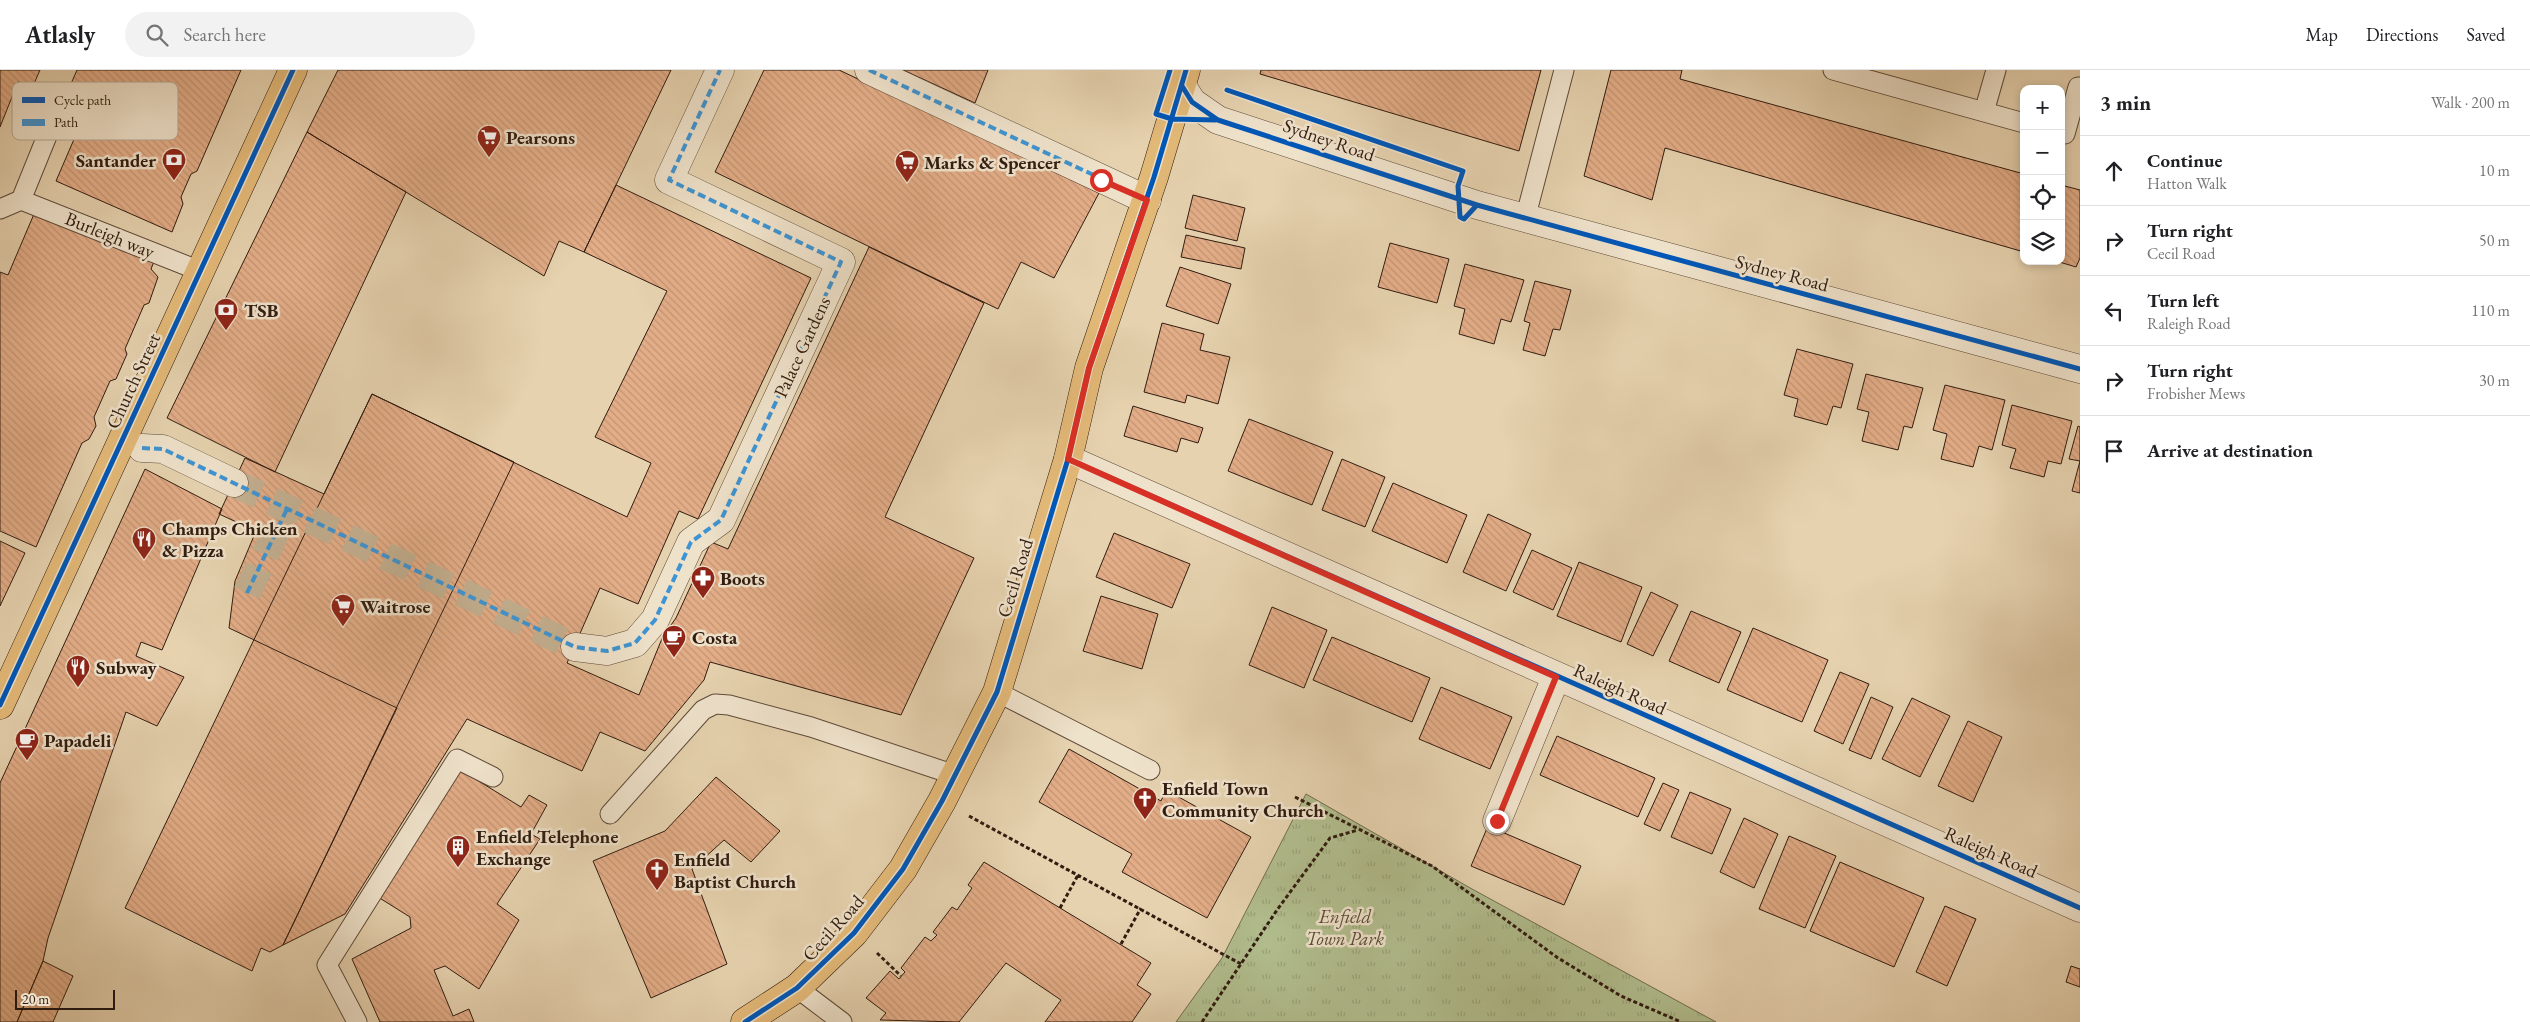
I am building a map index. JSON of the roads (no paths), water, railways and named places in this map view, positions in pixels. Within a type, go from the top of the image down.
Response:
[{"type":"main road","name":"Church Street","points":[[0,705],[293,70]]},
{"type":"main road","name":"Cecil Road","points":[[745,1022],[798,988],[854,933],[865,919],[903,869],[942,802],[996,692],[1068,459],[1089,368],[1147,200],[1184,78]]},
{"type":"street","name":"Palace Gardens","points":[[575,646],[607,651],[635,643],[655,620],[691,542],[721,520],[841,262],[669,180],[720,70]]},
{"type":"street","points":[[869,70],[1147,200]]},
{"type":"street","name":"Sydney Road","points":[[1184,78],[1192,102],[1218,120],[1459,200],[2080,369]]},
{"type":"street","points":[[142,448],[162,449],[234,483]]},
{"type":"street","name":"Raleigh Road","points":[[1068,459],[2080,908]]},
{"type":"street","points":[[1497,821],[1556,677]]},
{"type":"lane","points":[[1525,219],[1564,70]]},
{"type":"lane","points":[[1833,70],[2020,122]]},
{"type":"lane","points":[[1984,112],[1996,70]]},
{"type":"lane","points":[[2065,134],[2078,87],[2080,87]]},
{"type":"lane","points":[[0,209],[21,200],[45,140]]},
{"type":"lane","name":"Burleigh way","points":[[21,200],[200,271]]},
{"type":"lane","points":[[996,692],[1150,770]]},
{"type":"lane","points":[[610,814],[702,710],[716,704],[729,705],[810,727],[955,774]]},
{"type":"lane","points":[[357,1022],[327,965],[457,759],[493,777]]},
{"type":"lane","points":[[798,988],[842,1022]]},
{"type":"tunnel","points":[[234,483],[575,647]]},
{"type":"tunnel","points":[[247,593],[287,509]]},
{"type":"place","name":"Pearsons","points":[[489,158]]},
{"type":"place","name":"Santander","points":[[174,181]]},
{"type":"place","name":"Marks & Spencer","points":[[907,183]]},
{"type":"place","name":"TSB","points":[[226,331]]},
{"type":"place","name":"Champs Chicken & Pizza","points":[[144,560]]},
{"type":"place","name":"Boots","points":[[703,599]]},
{"type":"place","name":"Waitrose","points":[[343,627]]},
{"type":"place","name":"Costa","points":[[674,658]]},
{"type":"place","name":"Subway","points":[[78,688]]},
{"type":"place","name":"Papadeli","points":[[27,761]]},
{"type":"place","name":"Enfield Town Community Church","points":[[1145,820]]},
{"type":"place","name":"Enfield Telephone Exchange","points":[[458,868]]},
{"type":"place","name":"Enfield Baptist Church","points":[[657,891]]},
{"type":"park label","name":"Enfield Town Park","points":[[1345,927]]}]
